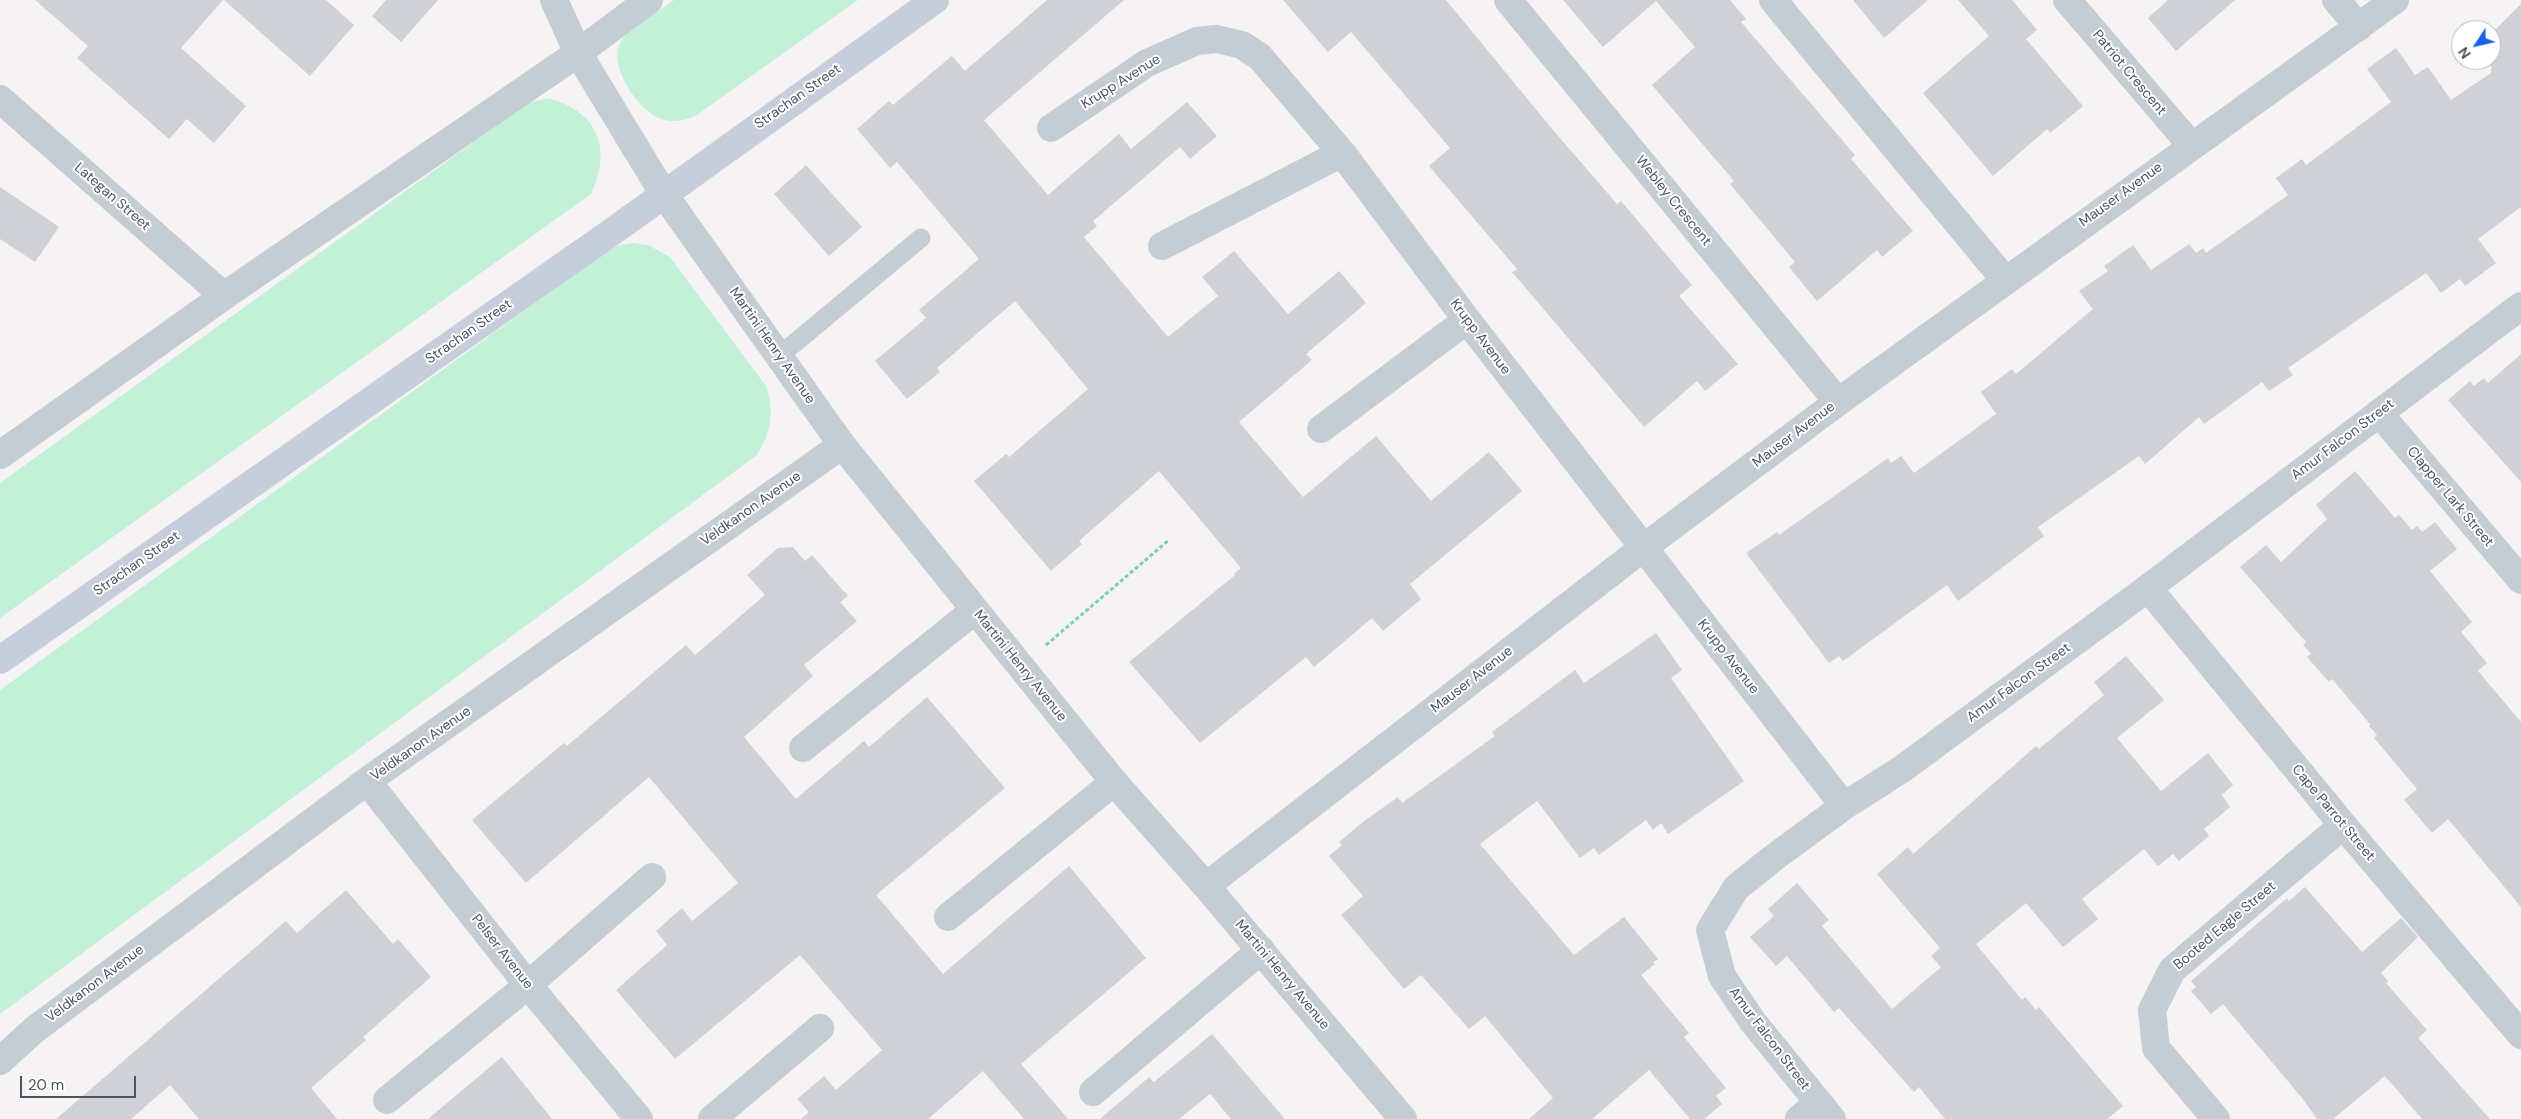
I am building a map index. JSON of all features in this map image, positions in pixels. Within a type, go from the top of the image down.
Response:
[{"type":"street","name":"Martini Henry Avenue","points":[[554,0],[578,53],[663,194],[842,445],[1114,782],[1206,886],[1404,1119]]},
{"type":"street","points":[[0,455],[224,296],[578,53],[649,0]]},
{"type":"street","name":"Strachan Street","points":[[0,660],[663,194],[935,0]]},
{"type":"street","name":"Webley Crescent","points":[[1508,0],[1838,402]]},
{"type":"street","points":[[1773,0],[2005,280]]},
{"type":"street","name":"Patriot Crescent","points":[[2067,0],[2190,145]]},
{"type":"street","points":[[2336,0],[2359,27]]},
{"type":"street","name":"Mauser Avenue","points":[[1206,886],[1642,548],[2190,145],[2395,0]]},
{"type":"street","name":"Krupp Avenue","points":[[1051,128],[1147,63],[1196,41],[1217,38],[1242,45],[1260,57],[1342,153],[1642,548],[1844,806]]},
{"type":"street","name":"Lategan Street","points":[[0,99],[224,296]]},
{"type":"street","points":[[1162,246],[1342,153]]},
{"type":"street","name":"Amur Falcon Street","points":[[1816,1114],[1722,976],[1710,930],[1736,888],[1844,806],[1902,768],[2148,588],[2521,306]]},
{"type":"street","points":[[1321,429],[1467,320]]},
{"type":"street","name":"Clapper Lark Street","points":[[2378,413],[2521,580]]},
{"type":"street","name":"Veldkanon Avenue","points":[[4,1057],[34,1030],[368,782],[842,445]]},
{"type":"street","name":"Cape Parrot Street","points":[[2148,588],[2343,825],[2521,1035]]},
{"type":"street","points":[[803,748],[975,610]]},
{"type":"street","name":"Pelser Avenue","points":[[368,782],[528,984],[639,1119]]},
{"type":"street","points":[[948,917],[1114,782]]},
{"type":"street","name":"Booted Eagle Street","points":[[2216,1119],[2156,1048],[2152,1010],[2172,970],[2343,825]]},
{"type":"street","points":[[387,1100],[528,984],[652,877]]},
{"type":"street","points":[[1093,1092],[1261,950]]},
{"type":"street","points":[[712,1119],[820,1028]]},
{"type":"lane","points":[[779,356],[921,238]]},
{"type":"path","points":[[1021,667],[1169,540]]},
{"type":"green space","points":[[674,0],[858,0],[697,115],[686,119],[669,121],[653,115],[631,93],[621,72],[617,52],[620,43],[629,31]]},
{"type":"green space","points":[[547,98],[564,104],[578,112],[589,122],[596,133],[600,147],[600,161],[591,194],[0,618],[0,483],[528,103]]},
{"type":"green space","points":[[632,243],[648,245],[670,257],[766,386],[771,413],[770,422],[766,438],[757,455],[0,1014],[0,690],[604,253],[617,246]]},
{"type":"building","points":[[35,0],[223,0],[181,48],[246,106],[214,143],[187,119],[169,139],[77,58],[88,46]]},
{"type":"building","points":[[224,0],[326,0],[354,25],[310,76]]},
{"type":"building","points":[[386,0],[438,0],[401,42],[372,16]]},
{"type":"building","points":[[1047,0],[1124,0],[984,120],[1048,195],[1119,134],[1131,149],[1187,102],[1217,136],[1190,159],[1180,147],[1093,221],[1097,226],[1084,237],[1168,337],[1218,296],[1202,277],[1234,251],[1288,314],[1339,271],[1366,303],[1306,354],[1312,360],[1239,422],[1303,497],[1376,436],[1431,501],[1489,452],[1522,491],[1410,584],[1421,599],[1383,631],[1372,618],[1314,667],[1306,657],[1200,743],[1129,662],[1235,575],[1241,568],[1159,471],[1079,541],[1082,544],[1051,571],[974,481],[1006,454],[1009,457],[1088,389],[1015,301],[937,368],[940,372],[907,399],[875,361],[926,318],[919,310],[979,259],[897,162],[890,168],[857,129],[889,101],[893,105],[952,56],[965,71]]},
{"type":"building","points":[[1283,0],[1446,0],[1553,130],[1617,204],[1621,201],[1692,285],[1679,296],[1738,364],[1705,391],[1697,381],[1644,427],[1512,272],[1517,269],[1429,166],[1450,148],[1351,32],[1328,52]]},
{"type":"building","points":[[1563,0],[1730,0],[1746,19],[1741,22],[1855,155],[1851,159],[1913,231],[1882,257],[1877,250],[1817,301],[1789,267],[1795,262],[1730,184],[1734,181],[1652,85],[1695,47],[1656,1],[1603,47]]},
{"type":"building","points":[[1853,0],[1928,0],[1884,38]]},
{"type":"building","points":[[1958,0],[2012,0],[2037,30],[2026,39],[2083,106],[2050,133],[2047,129],[1993,176],[1923,93],[1989,36]]},
{"type":"building","points":[[2168,0],[2235,0],[2176,51],[2148,18]]},
{"type":"building","points":[[2521,4],[2521,207],[2478,239],[2496,263],[2465,286],[2460,279],[2441,293],[2426,273],[2288,368],[2293,375],[2269,391],[2262,382],[2204,424],[2199,417],[2145,464],[2139,456],[2038,527],[2044,536],[1958,601],[1947,585],[1843,661],[1839,656],[1829,663],[1746,553],[1777,532],[1779,535],[1888,458],[1891,463],[1901,456],[1914,473],[1996,414],[1981,392],[2012,369],[2016,374],[2093,309],[2079,291],[2108,271],[2104,266],[2133,245],[2151,270],[2189,244],[2196,253],[2203,248],[2206,253],[2288,195],[2276,178],[2302,159],[2306,165],[2391,102],[2367,69],[2396,48],[2415,75],[2428,67],[2451,100],[2491,73],[2491,70],[2501,70],[2501,24]]},
{"type":"building","points":[[806,165],[862,227],[829,256],[774,194]]},
{"type":"building","points":[[0,187],[59,227],[35,262],[0,239]]},
{"type":"building","points":[[2521,354],[2521,482],[2448,400],[2470,381],[2474,386],[2484,378],[2488,383]]},
{"type":"building","points":[[2355,471],[2395,518],[2399,515],[2412,530],[2417,526],[2422,532],[2435,522],[2457,549],[2430,571],[2472,622],[2461,632],[2487,663],[2478,671],[2521,722],[2521,907],[2448,819],[2432,833],[2404,800],[2417,789],[2374,738],[2377,735],[2369,726],[2370,724],[2332,679],[2329,682],[2307,657],[2311,654],[2303,645],[2306,642],[2240,567],[2266,545],[2281,562],[2327,519],[2316,505]]},
{"type":"building","points":[[793,547],[805,561],[812,555],[848,596],[840,602],[857,621],[804,665],[813,676],[744,737],[796,799],[864,741],[869,747],[927,697],[1005,788],[876,895],[943,974],[1069,866],[1146,958],[1021,1064],[1068,1119],[1024,1119],[983,1071],[928,1119],[801,1119],[809,1112],[797,1099],[824,1076],[836,1090],[882,1050],[800,955],[675,1059],[616,990],[667,945],[656,931],[682,908],[692,921],[738,883],[649,777],[526,883],[472,820],[564,743],[567,746],[686,645],[695,655],[765,595],[747,575],[778,548]]},
{"type":"building","points":[[1656,633],[1682,670],[1671,678],[1744,781],[1668,834],[1661,823],[1653,830],[1646,820],[1599,855],[1594,848],[1580,858],[1537,801],[1480,844],[1574,955],[1624,917],[1658,959],[1653,962],[1655,964],[1641,975],[1689,1033],[1684,1037],[1726,1088],[1716,1096],[1722,1104],[1704,1119],[1690,1119],[1649,1070],[1592,1119],[1529,1119],[1553,1098],[1485,1016],[1469,1029],[1421,975],[1404,989],[1341,915],[1363,896],[1329,856],[1342,845],[1339,842],[1364,821],[1398,797],[1402,803],[1495,736],[1492,732],[1575,670],[1584,683]]},
{"type":"building","points":[[2126,656],[2164,700],[2117,738],[2161,791],[2208,753],[2233,785],[2222,795],[2230,807],[2204,829],[2209,836],[2179,861],[2173,854],[2158,866],[2144,849],[2082,899],[2098,919],[2063,947],[2026,903],[1976,944],[2022,1000],[2025,997],[2036,1010],[2039,1007],[2123,1106],[2107,1119],[1945,1119],[1919,1087],[1914,1092],[1839,1008],[1834,1012],[1787,956],[1776,966],[1750,937],[1774,916],[1768,909],[1797,883],[1829,920],[1822,926],[1892,1009],[1941,967],[1931,956],[1940,948],[1877,874],[1908,847],[1913,854],[2036,746],[2039,749],[2104,695],[2094,682]]},
{"type":"building","points":[[2305,887],[2362,952],[2401,918],[2418,937],[2381,973],[2388,981],[2386,983],[2427,1030],[2418,1038],[2490,1119],[2422,1119],[2385,1076],[2333,1119],[2317,1119],[2302,1098],[2223,1004],[2211,1014],[2191,991],[2196,987],[2191,981],[2287,898],[2289,901]]},
{"type":"building","points":[[346,890],[393,944],[398,939],[431,977],[363,1037],[366,1040],[311,1088],[337,1119],[199,1119],[170,1085],[131,1119],[56,1119],[286,921],[297,933]]},
{"type":"building","points":[[1212,1034],[1285,1119],[1231,1119],[1210,1094],[1179,1119],[1100,1119],[1149,1077],[1154,1082]]},
{"type":"building","points":[[502,1057],[552,1119],[428,1119]]}]
